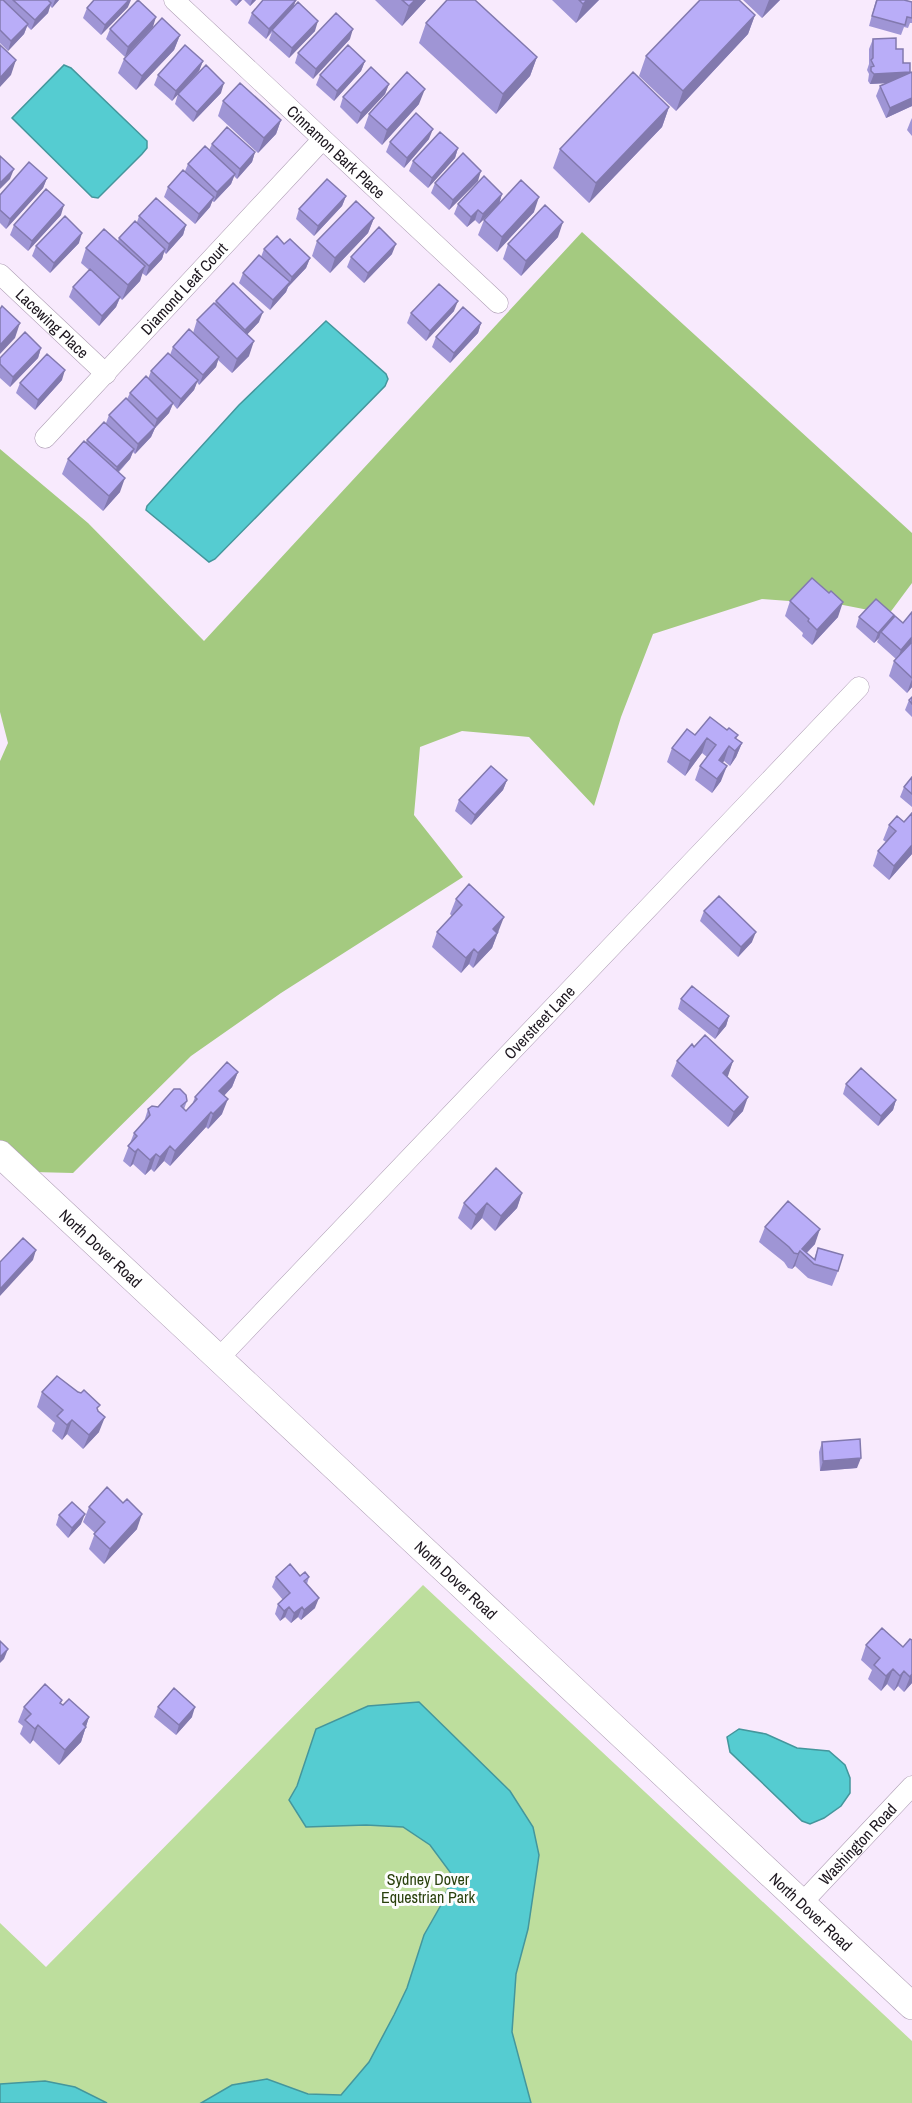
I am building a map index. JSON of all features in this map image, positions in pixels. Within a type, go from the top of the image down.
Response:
[{"type":"street","name":"Cinnamon Bark Place","points":[[174,0],[498,303]]},
{"type":"street","name":"Diamond Leaf Court","points":[[45,438],[322,140]]},
{"type":"street","name":"Lacewing Place","points":[[0,274],[106,374]]},
{"type":"street","name":"Overstreet Lane","points":[[219,1358],[859,687]]},
{"type":"street","name":"North Dover Road","points":[[0,1154],[912,2006]]},
{"type":"street","name":"Washington Road","points":[[802,1903],[912,1786]]},
{"type":"green space","points":[[582,232],[912,533],[912,583],[889,614],[843,605],[762,599],[653,634],[621,717],[594,806],[529,737],[462,731],[420,747],[414,815],[463,877],[281,993],[191,1056],[73,1173],[33,1172],[0,1142],[0,761],[8,743],[0,712],[0,449],[88,523],[204,641]]},
{"type":"green space","name":"Sydney Dover Equestrian Park","points":[[423,1585],[912,2041],[912,2103],[0,2103],[0,1923],[46,1967]]},
{"type":"water","points":[[64,65],[71,68],[147,141],[147,148],[142,154],[98,198],[92,197],[12,118]]},
{"type":"water","points":[[326,321],[386,374],[388,379],[385,386],[215,559],[209,562],[146,510],[147,506],[239,405]]},
{"type":"water","points":[[419,1702],[510,1791],[533,1827],[539,1855],[528,1929],[516,1974],[512,2032],[531,2103],[201,2103],[232,2085],[267,2079],[308,2094],[341,2095],[369,2062],[407,1988],[424,1935],[441,1905],[453,1876],[430,1845],[403,1827],[366,1825],[306,1827],[289,1800],[297,1786],[316,1729],[368,1706]]},
{"type":"water","points":[[739,1729],[766,1734],[797,1748],[829,1751],[845,1765],[850,1778],[850,1793],[841,1806],[824,1818],[810,1824],[802,1821],[730,1752],[727,1737]]},
{"type":"water","points":[[45,2081],[75,2087],[107,2103],[0,2103],[0,2084]]},
{"type":"building","points":[[0,0],[3,0],[28,24],[11,41],[0,30]]},
{"type":"building","points":[[13,0],[48,0],[51,3],[35,20]]},
{"type":"building","points":[[94,0],[129,0],[105,25],[87,8]]},
{"type":"building","points":[[138,0],[156,17],[128,47],[110,29]]},
{"type":"building","points":[[263,0],[296,0],[269,29],[252,13]]},
{"type":"building","points":[[402,0],[415,0],[409,6]]},
{"type":"building","points":[[447,0],[475,0],[537,57],[503,94],[426,23]]},
{"type":"building","points":[[700,0],[739,0],[755,15],[683,91],[646,56]]},
{"type":"building","points":[[877,0],[912,2],[912,18],[907,17],[905,25],[872,16]]},
{"type":"building","points":[[298,2],[318,21],[292,48],[272,30]]},
{"type":"building","points":[[336,13],[353,29],[316,69],[298,53]]},
{"type":"building","points":[[162,18],[180,35],[142,76],[124,59]]},
{"type":"building","points":[[896,38],[896,49],[903,49],[903,63],[910,63],[910,72],[874,74],[871,71],[871,67],[874,66],[871,60],[873,58],[873,39]]},
{"type":"building","points":[[0,45],[16,60],[0,78]]},
{"type":"building","points":[[185,45],[203,61],[176,91],[158,75]]},
{"type":"building","points":[[348,45],[365,61],[337,91],[320,75]]},
{"type":"building","points":[[206,65],[224,83],[197,112],[178,94]]},
{"type":"building","points":[[371,67],[389,84],[361,113],[343,97]]},
{"type":"building","points":[[407,72],[425,89],[387,130],[369,114]]},
{"type":"building","points":[[633,72],[669,107],[596,183],[560,149]]},
{"type":"building","points":[[912,72],[912,98],[890,108],[880,86]]},
{"type":"building","points":[[240,83],[281,120],[264,138],[223,101]]},
{"type":"building","points":[[416,113],[433,129],[407,158],[390,142]]},
{"type":"building","points":[[227,127],[255,152],[240,169],[212,144]]},
{"type":"building","points":[[440,132],[458,148],[432,178],[413,161]]},
{"type":"building","points":[[205,146],[235,174],[217,192],[188,164]]},
{"type":"building","points":[[463,153],[481,171],[453,200],[435,183]]},
{"type":"building","points":[[0,156],[14,169],[0,183]]},
{"type":"building","points":[[29,162],[47,178],[10,219],[0,210],[0,195]]},
{"type":"building","points":[[183,170],[214,197],[199,214],[168,187]]},
{"type":"building","points":[[484,176],[502,194],[483,214],[478,210],[471,217],[458,204]]},
{"type":"building","points":[[327,179],[346,196],[318,226],[299,209]]},
{"type":"building","points":[[521,180],[539,197],[502,237],[484,220]]},
{"type":"building","points":[[46,189],[64,205],[32,241],[14,225]]},
{"type":"building","points":[[156,198],[186,225],[169,244],[139,216]]},
{"type":"building","points":[[356,201],[374,218],[335,258],[317,241]]},
{"type":"building","points":[[545,205],[563,222],[526,261],[508,244]]},
{"type":"building","points":[[65,216],[82,233],[54,263],[36,246]]},
{"type":"building","points":[[135,221],[165,249],[149,266],[119,238]]},
{"type":"building","points":[[379,227],[396,244],[368,273],[351,257]]},
{"type":"building","points":[[104,229],[145,266],[128,285],[86,248]]},
{"type":"building","points":[[277,236],[284,244],[290,239],[310,258],[292,277],[264,249]]},
{"type":"building","points":[[259,255],[290,282],[273,300],[243,273]]},
{"type":"building","points":[[90,269],[120,297],[102,316],[73,287]]},
{"type":"building","points":[[233,283],[263,312],[245,330],[216,301]]},
{"type":"building","points":[[439,284],[458,301],[430,331],[411,313]]},
{"type":"building","points":[[214,303],[254,341],[237,359],[197,320]]},
{"type":"building","points":[[2,306],[20,323],[0,345],[0,309]]},
{"type":"building","points":[[463,307],[481,323],[454,353],[436,337]]},
{"type":"building","points":[[189,329],[219,357],[203,375],[173,347]]},
{"type":"building","points":[[25,332],[41,348],[13,377],[0,364],[0,358]]},
{"type":"building","points":[[168,353],[198,380],[181,399],[151,371]]},
{"type":"building","points":[[47,354],[65,370],[38,400],[20,383]]},
{"type":"building","points":[[146,376],[173,403],[157,419],[130,393]]},
{"type":"building","points":[[126,398],[155,427],[138,444],[109,415]]},
{"type":"building","points":[[104,422],[134,449],[117,467],[87,440]]},
{"type":"building","points":[[84,441],[125,478],[109,496],[68,459]]},
{"type":"building","points":[[812,578],[843,602],[817,630],[790,601]]},
{"type":"building","points":[[876,599],[894,615],[878,633],[859,617]]},
{"type":"building","points":[[912,612],[912,637],[901,650],[881,632],[895,616],[903,623]]},
{"type":"building","points":[[912,642],[912,678],[894,661]]},
{"type":"building","points":[[710,717],[738,735],[735,738],[742,743],[735,751],[729,746],[719,760],[727,766],[717,779],[700,766],[716,745],[707,738],[690,761],[672,748],[687,729],[695,735]]},
{"type":"building","points":[[491,766],[507,780],[475,815],[459,800]]},
{"type":"building","points":[[912,777],[912,794],[904,787]]},
{"type":"building","points":[[912,813],[912,845],[894,866],[878,851],[896,831],[889,825],[897,816],[904,822]]},
{"type":"building","points":[[469,884],[504,917],[493,929],[497,933],[478,953],[474,949],[466,958],[437,932],[462,905],[456,899]]},
{"type":"building","points":[[719,896],[756,932],[741,947],[704,911]]},
{"type":"building","points":[[692,986],[729,1016],[719,1029],[681,999]]},
{"type":"building","points":[[705,1035],[733,1061],[723,1073],[748,1097],[734,1112],[677,1061],[692,1044],[694,1047]]},
{"type":"building","points":[[227,1062],[238,1072],[219,1091],[228,1099],[213,1114],[211,1112],[175,1151],[170,1146],[160,1157],[156,1154],[150,1160],[138,1149],[135,1152],[128,1146],[137,1136],[134,1133],[150,1115],[148,1109],[152,1106],[158,1107],[174,1089],[180,1089],[186,1095],[187,1101],[181,1106],[186,1111],[197,1099],[195,1097]]},
{"type":"building","points":[[861,1068],[896,1100],[881,1116],[846,1084]]},
{"type":"building","points":[[496,1168],[522,1193],[501,1216],[487,1203],[476,1215],[464,1203]]},
{"type":"building","points":[[788,1201],[820,1229],[802,1249],[815,1260],[818,1248],[843,1255],[838,1271],[814,1264],[800,1251],[798,1254],[794,1253],[765,1227]]},
{"type":"building","points":[[23,1238],[36,1250],[0,1289],[0,1262]]},
{"type":"building","points":[[57,1376],[78,1392],[81,1393],[84,1390],[100,1405],[97,1408],[98,1411],[105,1417],[89,1435],[72,1420],[67,1425],[57,1416],[63,1410],[42,1392]]},
{"type":"building","points":[[860,1439],[861,1458],[823,1461],[822,1442]]},
{"type":"building","points":[[107,1487],[123,1503],[127,1499],[142,1514],[110,1549],[94,1534],[105,1522],[89,1507]]},
{"type":"building","points":[[72,1502],[85,1514],[72,1528],[59,1515]]},
{"type":"building","points":[[290,1564],[300,1576],[305,1572],[309,1577],[304,1581],[319,1598],[304,1610],[302,1607],[294,1613],[289,1607],[284,1611],[278,1604],[290,1593],[276,1577]]},
{"type":"building","points":[[882,1628],[903,1647],[910,1639],[912,1640],[912,1674],[910,1677],[904,1671],[900,1676],[893,1669],[886,1676],[874,1665],[880,1658],[866,1645]]},
{"type":"building","points":[[0,1641],[8,1649],[0,1657]]},
{"type":"building","points":[[45,1684],[62,1700],[60,1703],[63,1705],[69,1699],[89,1717],[83,1724],[86,1727],[65,1750],[38,1725],[35,1729],[25,1720],[31,1714],[24,1707]]},
{"type":"building","points":[[174,1688],[195,1707],[179,1725],[158,1707]]}]
